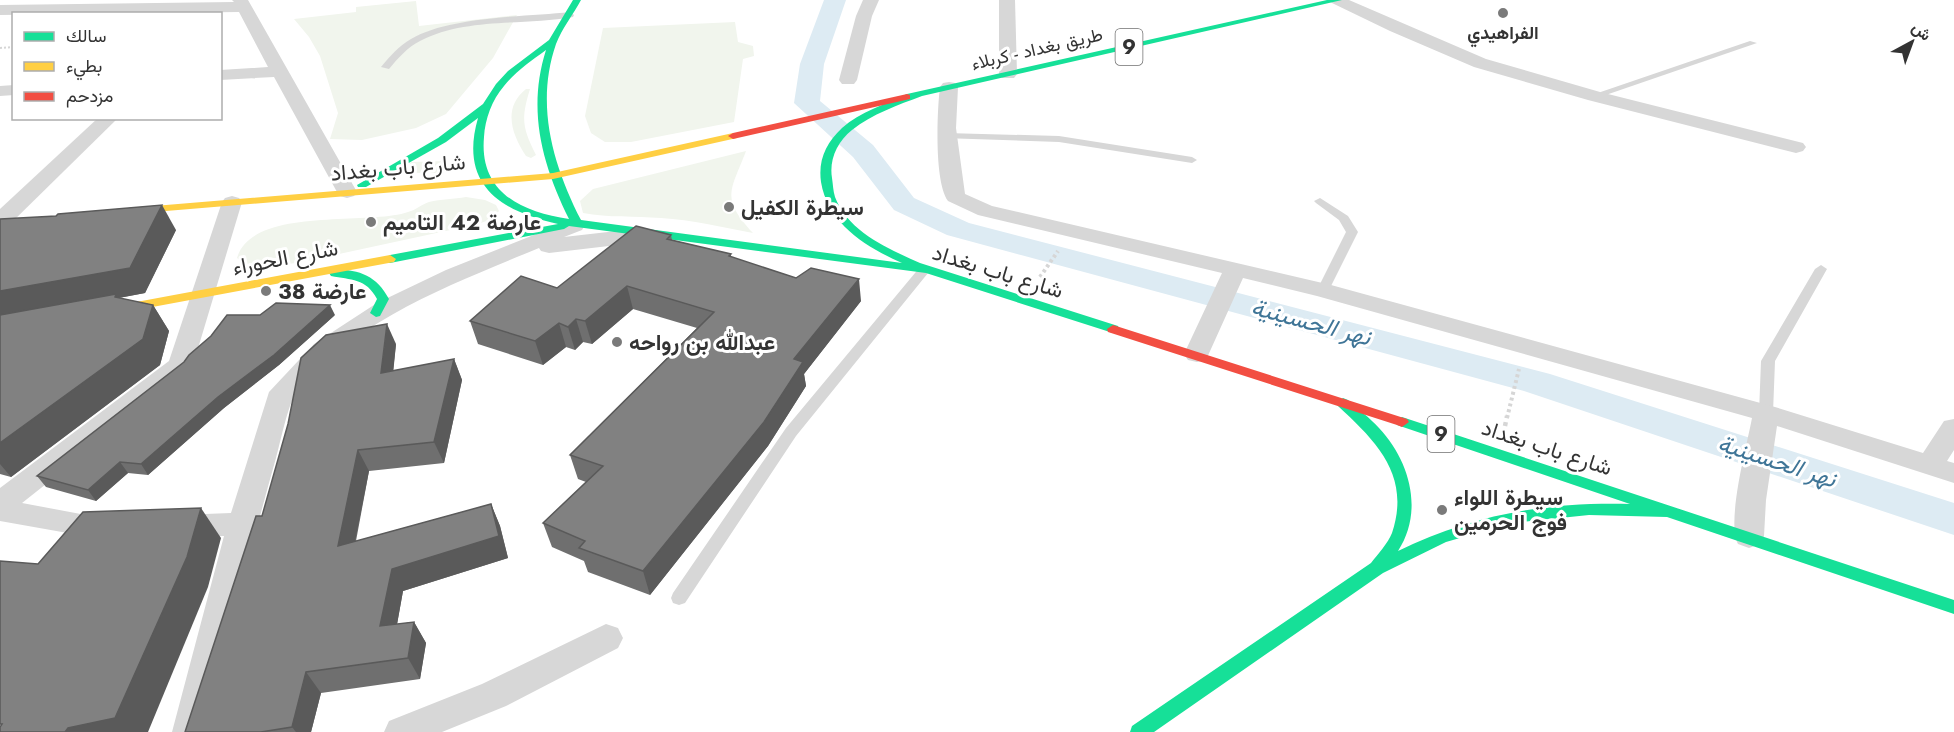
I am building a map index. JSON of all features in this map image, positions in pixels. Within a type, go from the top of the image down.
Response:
[{"type":"main road","points":[[577,0],[552,42],[543,69],[539,97],[540,128],[553,176],[577,224]]},
{"type":"main road","name":"طريق بغداد - كربلاء","points":[[892,102],[949,87],[1338,0]]},
{"type":"main road","points":[[552,42],[520,65],[487,106],[477,142],[481,168],[487,180],[553,176],[892,102]]},
{"type":"main road","name":"9","points":[[892,102],[855,125],[834,145],[827,159],[825,185],[843,219],[860,236],[883,252],[924,270]]},
{"type":"main road","points":[[346,192],[414,158],[487,106]]},
{"type":"main road","name":"شارع باب بغداد","points":[[101,214],[487,180],[498,195],[518,208],[544,218],[924,270],[1197,354],[1749,536],[1954,607]]},
{"type":"main road","name":"شارع الحوراء","points":[[90,315],[577,224]]},
{"type":"main road","points":[[306,274],[354,273],[369,278],[379,288],[383,299],[376,313]]},
{"type":"main road","points":[[1343,403],[1375,432],[1397,465],[1406,501],[1399,536],[1377,568]]},
{"type":"main road","points":[[1139,732],[1377,568],[1441,537],[1512,517],[1589,509],[1674,512]]},
{"type":"street","points":[[848,80],[864,16],[871,0]]},
{"type":"street","points":[[1006,0],[1008,74]]},
{"type":"street","points":[[1338,0],[1396,28],[1480,63],[1594,96],[1796,147]]},
{"type":"street","points":[[0,10],[241,3],[346,192]]},
{"type":"street","points":[[222,75],[279,71]]},
{"type":"street","points":[[949,87],[945,112],[946,136],[955,197],[985,211],[1231,280],[1323,290],[1764,425],[1942,469],[1954,428]]},
{"type":"street","points":[[0,240],[6,221],[107,120]]},
{"type":"street","points":[[0,504],[180,365],[232,202]]},
{"type":"street","points":[[190,732],[242,524],[282,392],[323,350],[376,313],[419,290],[577,224]]},
{"type":"street","points":[[454,275],[506,257],[559,244],[611,237],[662,235]]},
{"type":"street","points":[[1197,354],[1231,280]]},
{"type":"street","points":[[1749,536],[1751,500],[1764,425]]},
{"type":"street","points":[[0,510],[104,529],[242,524]]},
{"type":"street","points":[[402,732],[494,695],[606,638]]},
{"type":"lane","points":[[386,67],[400,51],[419,37],[450,29],[570,15]]},
{"type":"lane","points":[[1594,96],[1753,43]]},
{"type":"lane","points":[[946,136],[1059,139],[1192,160]]},
{"type":"lane","points":[[1320,201],[1344,218],[1352,232],[1323,290]]},
{"type":"lane","points":[[1764,425],[1768,361],[1821,269]]},
{"type":"lane","points":[[680,598],[791,432],[924,270]]},
{"type":"path","points":[[1040,278],[1062,245]]},
{"type":"path","points":[[1509,413],[1520,363]]},
{"type":"shaded area","points":[[416,1],[419,26],[517,15],[493,58],[446,114],[416,128],[362,140],[330,139],[338,113],[320,56],[309,37],[294,19],[356,12],[356,7]]},
{"type":"shaded area","points":[[735,22],[738,42],[753,46],[754,56],[743,59],[734,122],[631,142],[605,142],[591,133],[585,116],[603,28]]},
{"type":"shaded area","points":[[526,89],[530,89],[524,123],[536,155],[531,158],[526,156],[521,148],[512,122],[514,105]]},
{"type":"shaded area","points":[[746,151],[733,185],[732,202],[753,233],[673,219],[583,213],[580,201],[593,189]]},
{"type":"shaded area","points":[[446,161],[436,173],[402,173],[411,162]]},
{"type":"shaded area","points":[[466,197],[485,200],[496,205],[499,211],[492,219],[478,224],[302,262],[269,267],[248,266],[237,258],[247,242],[264,231],[287,224],[389,216],[411,211],[429,202]]},
{"type":"building","points":[[162,205],[130,268],[0,291],[0,219],[56,216]]},
{"type":"building","points":[[636,226],[671,235],[667,239],[731,254],[729,256],[796,278],[811,268],[859,279],[794,359],[803,362],[764,422],[643,571],[579,548],[585,541],[543,523],[603,466],[570,455],[714,312],[627,286],[585,321],[576,319],[568,327],[559,323],[535,341],[470,321],[521,276],[557,288]]},
{"type":"building","points":[[116,294],[115,297],[153,305],[143,339],[0,443],[0,315]]},
{"type":"building","points":[[276,303],[330,305],[274,355],[218,397],[141,464],[120,462],[88,490],[37,476],[184,362],[211,336],[227,315],[260,315]]},
{"type":"building","points":[[387,324],[381,373],[454,359],[434,442],[358,450],[338,546],[491,504],[499,536],[392,569],[380,626],[414,622],[408,658],[306,672],[292,727],[261,732],[185,732],[256,516],[262,516],[288,424],[301,358],[326,335]]},
{"type":"building","points":[[201,508],[187,557],[115,718],[68,728],[65,732],[0,732],[2,724],[0,724],[0,561],[38,564],[83,512]]},
{"type":"waterway","name":"نهر الحسينية","points":[[835,0],[812,64],[807,103],[863,151],[904,204],[958,229],[1537,382],[1954,519]]},
{"type":"traffic: fast","points":[[577,0],[552,44],[545,67],[541,114],[544,136],[557,181],[577,224]]},
{"type":"traffic: fast","points":[[907,97],[1338,0]]},
{"type":"traffic: fast","points":[[552,42],[517,68],[499,86],[490,99],[479,130],[478,145],[484,176],[493,189],[511,205],[532,214],[561,221],[924,270]]},
{"type":"traffic: fast","points":[[920,94],[875,111],[847,129],[836,141],[828,154],[825,170],[829,197],[842,219],[863,237],[888,253],[916,265],[1113,329]]},
{"type":"traffic: fast","points":[[362,185],[442,140],[487,106]]},
{"type":"traffic: fast","points":[[390,259],[564,226]]},
{"type":"traffic: fast","points":[[335,273],[357,275],[369,281],[383,299],[376,313]]},
{"type":"traffic: fast","points":[[1343,403],[1375,432],[1397,465],[1406,501],[1399,536],[1377,568]]},
{"type":"traffic: fast","points":[[1402,422],[1954,607]]},
{"type":"traffic: fast","points":[[1139,732],[1377,568],[1441,537],[1512,517],[1589,509],[1669,511]]},
{"type":"traffic: slow","points":[[487,181],[553,176],[733,136]]},
{"type":"traffic: slow","points":[[118,212],[487,181]]},
{"type":"traffic: slow","points":[[104,312],[390,259]]},
{"type":"traffic: jam","points":[[733,136],[907,97]]},
{"type":"traffic: jam","points":[[1113,329],[1402,422]]},
{"type":"place","name":"الفراهيدي","points":[[1503,13]]},
{"type":"place","name":"سيطرة الكفيل","points":[[729,207]]},
{"type":"place","name":"عارضة 42 التاميم","points":[[371,222]]},
{"type":"place","name":"عارضة 38","points":[[266,291]]},
{"type":"place","name":"عبدالله بن رواحه","points":[[617,342]]},
{"type":"place","name":"سيطرة اللواء فوج الحرمين","points":[[1442,510]]}]
